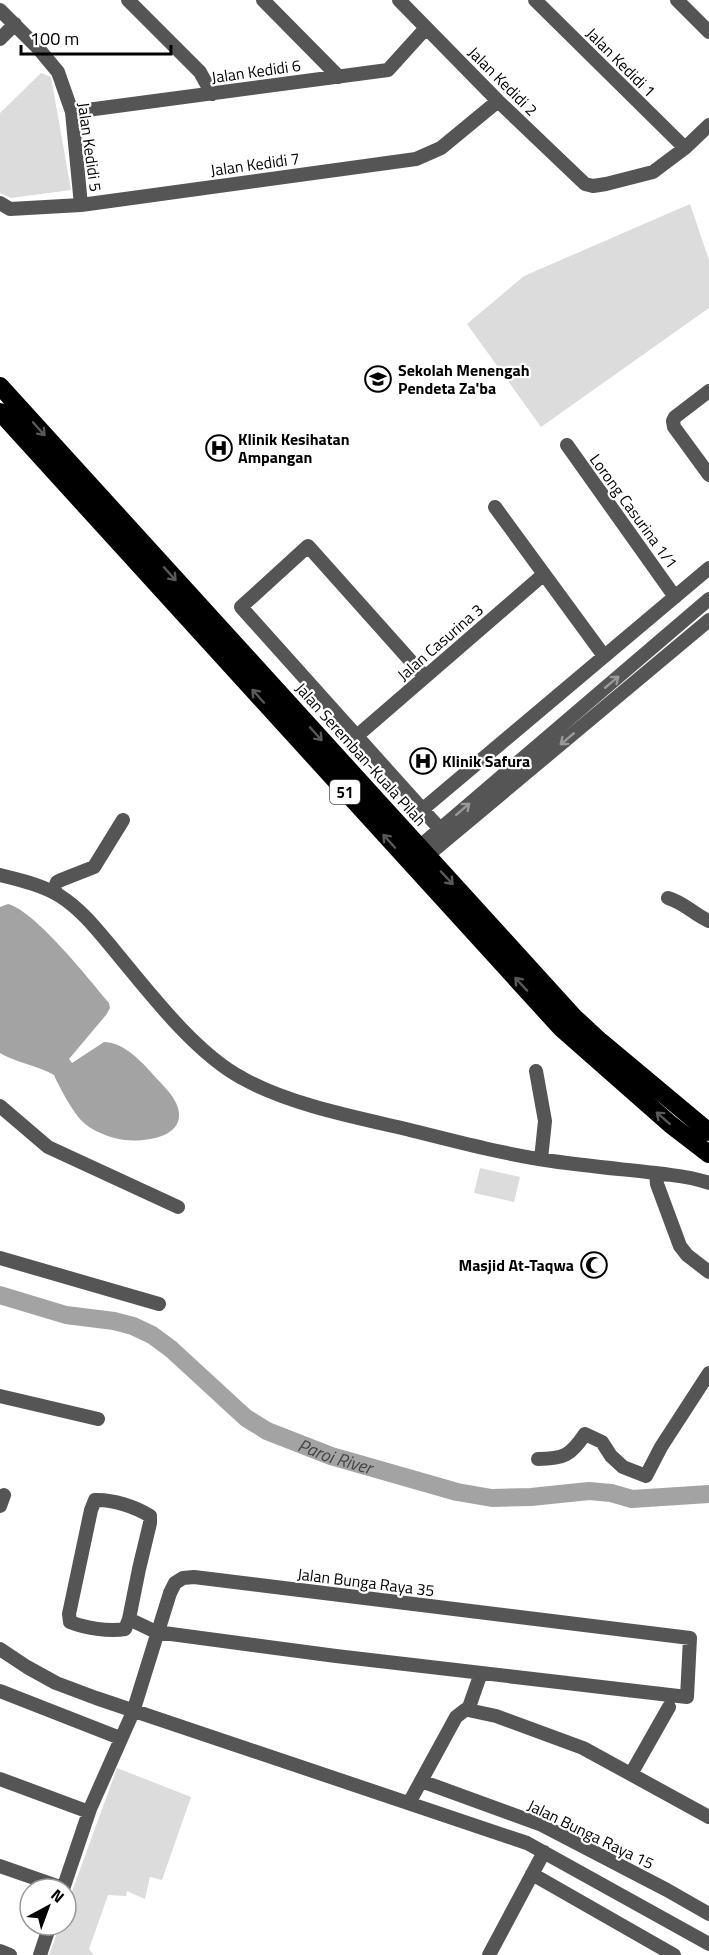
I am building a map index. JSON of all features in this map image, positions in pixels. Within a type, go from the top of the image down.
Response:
[{"type":"highway","name":"Jalan Seremban-Kuala Pilah","points":[[0,386],[574,1017],[707,1130]]},
{"type":"highway","name":"51","points":[[0,412],[561,1028],[670,1124],[709,1154]]},
{"type":"street","points":[[128,0],[200,72],[212,94]]},
{"type":"street","points":[[263,0],[339,77]]},
{"type":"street","name":"Jalan Kedidi 2","points":[[399,0],[498,101],[585,184],[593,186],[606,184],[653,172],[685,148]]},
{"type":"street","name":"Jalan Kedidi 1","points":[[535,0],[685,148]]},
{"type":"street","points":[[677,0],[709,32]]},
{"type":"street","name":"Jalan Kedidi 5","points":[[0,10],[58,72],[72,112],[81,205]]},
{"type":"street","points":[[0,39],[15,24]]},
{"type":"street","name":"Jalan Kedidi 6","points":[[72,112],[388,70],[426,28]]},
{"type":"street","name":"Jalan Kedidi 7","points":[[0,203],[10,209],[81,205],[416,159],[441,148],[498,101]]},
{"type":"street","points":[[685,148],[709,125]]},
{"type":"street","points":[[709,391],[673,421],[674,427],[709,476]]},
{"type":"street","name":"Lorong Casurina 1/1","points":[[567,446],[675,597]]},
{"type":"street","points":[[495,507],[604,656]]},
{"type":"street","points":[[425,677],[308,546],[242,607],[440,828]]},
{"type":"street","points":[[423,809],[709,568]]},
{"type":"street","name":"Jalan Casurina 3","points":[[358,735],[544,574]]},
{"type":"street","points":[[423,852],[440,828],[709,599]]},
{"type":"street","points":[[423,852],[709,620]]},
{"type":"street","points":[[53,892],[57,882],[94,867],[123,820]]},
{"type":"street","points":[[0,875],[29,882],[53,892],[71,904],[199,1046],[241,1078],[271,1092],[350,1116],[489,1149],[541,1159],[687,1176],[709,1183]]},
{"type":"street","points":[[668,898],[680,902],[694,914],[709,921]]},
{"type":"street","points":[[536,1071],[545,1121],[541,1159]]},
{"type":"street","points":[[0,1106],[48,1147],[178,1208]]},
{"type":"street","points":[[656,1173],[657,1184],[680,1246],[687,1255],[709,1272]]},
{"type":"street","points":[[0,1258],[159,1304]]},
{"type":"street","points":[[538,1459],[554,1459],[574,1450],[585,1434],[602,1442],[610,1456],[623,1467],[646,1476],[662,1447],[707,1382]]},
{"type":"street","points":[[0,1396],[98,1419]]},
{"type":"street","points":[[103,1499],[142,1511],[150,1516],[129,1619],[125,1629],[118,1630],[79,1626],[70,1622],[69,1614],[95,1500],[103,1499]]},
{"type":"street","name":"Jalan Bunga Raya 35","points":[[67,1877],[89,1812],[133,1712],[170,1593],[175,1584],[183,1578],[690,1638],[687,1698],[481,1673]]},
{"type":"street","points":[[129,1619],[156,1632],[481,1673],[468,1710]]},
{"type":"street","points":[[0,1649],[56,1683],[133,1712],[528,1843],[709,1944]]},
{"type":"street","points":[[0,1691],[120,1738]]},
{"type":"street","points":[[630,1774],[669,1707]]},
{"type":"street","points":[[409,1803],[456,1717],[468,1710],[495,1716],[583,1748],[708,1815]]},
{"type":"street","points":[[0,1779],[89,1812]]},
{"type":"street","name":"Jalan Bunga Raya 15","points":[[421,1781],[542,1825],[709,1914]]},
{"type":"street","points":[[489,1955],[544,1852]]},
{"type":"street","points":[[0,1866],[32,1877]]},
{"type":"street","points":[[532,1874],[674,1955]]},
{"type":"street","points":[[40,1955],[46,1937]]},
{"type":"street","points":[[0,1952],[10,1955]]},
{"type":"shaded area","points":[[41,73],[51,77],[71,190],[11,198],[0,193],[0,113]]},
{"type":"shaded area","points":[[690,204],[709,260],[709,308],[541,427],[467,324],[524,276]]},
{"type":"shaded area","points":[[8,904],[19,909],[47,932],[109,1003],[110,1008],[106,1015],[69,1059],[72,1063],[104,1042],[117,1045],[130,1052],[162,1084],[176,1103],[179,1118],[176,1126],[170,1131],[162,1136],[143,1140],[125,1140],[97,1131],[75,1113],[54,1075],[0,1053],[0,907]]},
{"type":"shaded area","points":[[480,1168],[520,1177],[514,1202],[474,1193]]},
{"type":"shaded area","points":[[117,1768],[191,1797],[162,1880],[150,1877],[145,1899],[127,1891],[126,1896],[108,1895],[89,1949],[94,1955],[49,1955],[56,1937],[78,1937],[77,1877]]},
{"type":"waterway","name":"Paroi River","points":[[0,1295],[66,1315],[114,1321],[133,1326],[152,1335],[171,1349],[246,1418],[267,1431],[331,1456],[457,1492],[492,1498],[531,1497],[589,1491],[611,1493],[632,1499],[709,1494]]},
{"type":"place","name":"Sekolah Menengah Pendeta Za'ba","points":[[378,379]]},
{"type":"place","name":"Klinik Kesihatan Ampangan","points":[[219,448]]},
{"type":"place","name":"Klinik Safura","points":[[423,761]]},
{"type":"place","name":"Masjid At-Taqwa","points":[[594,1265]]}]
